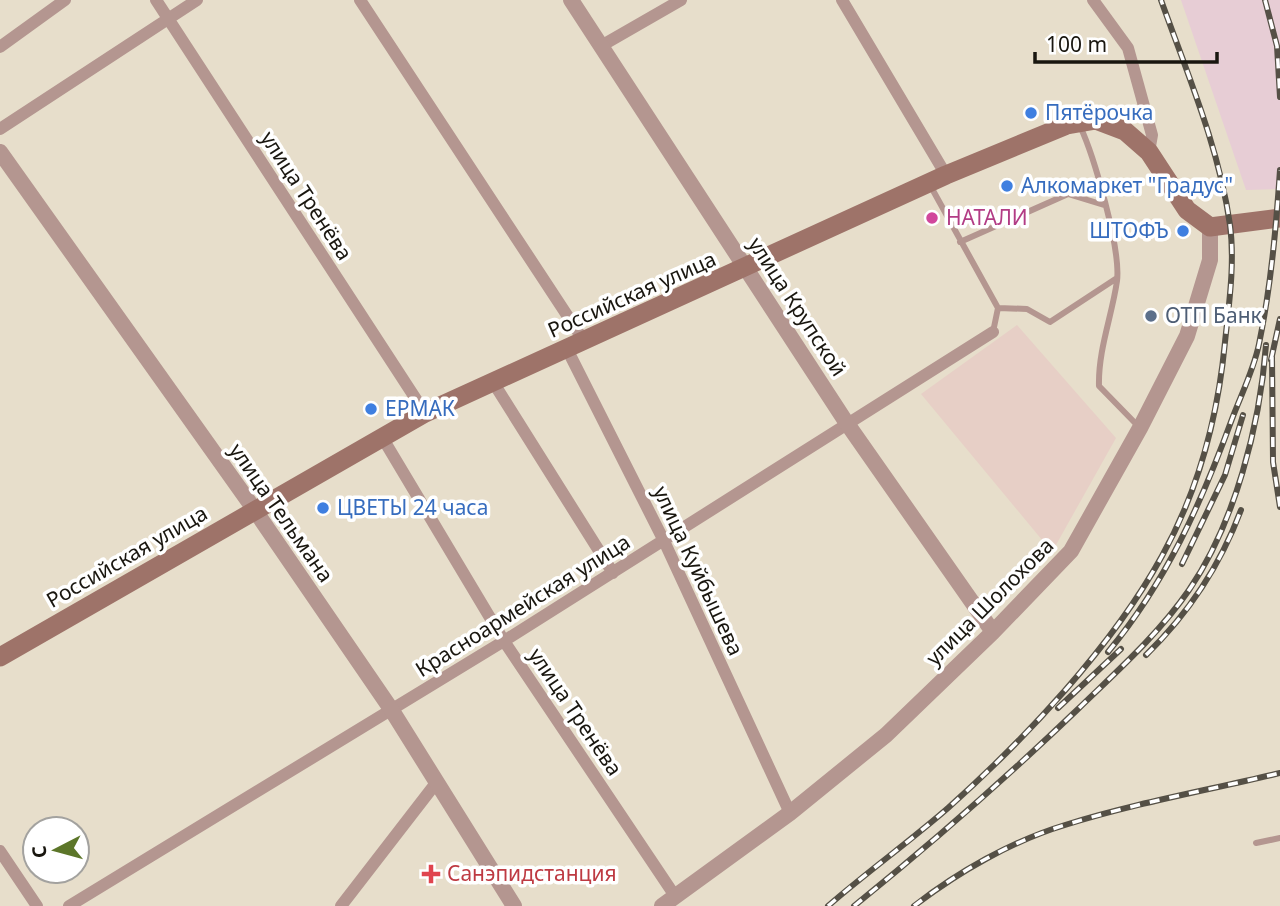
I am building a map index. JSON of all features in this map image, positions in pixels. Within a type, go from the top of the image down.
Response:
[{"type":"main road","name":"Российская улица","points":[[0,657],[425,413],[938,179],[1079,123],[1096,120],[1125,131],[1149,152],[1187,210],[1210,227]]},
{"type":"main road","points":[[1210,227],[1280,218]]},
{"type":"street","points":[[0,47],[65,0]]},
{"type":"street","name":"улица Тренёва","points":[[156,0],[425,413]]},
{"type":"street","points":[[0,129],[197,0]]},
{"type":"street","name":"улица Куйбышева","points":[[360,0],[576,345],[790,813]]},
{"type":"street","name":"улица Крупской","points":[[571,0],[846,422],[993,632]]},
{"type":"street","points":[[601,46],[681,0]]},
{"type":"street","points":[[842,0],[938,179]]},
{"type":"street","points":[[1093,0],[1128,48],[1152,135],[1149,152]]},
{"type":"street","name":"улица Тельмана","points":[[0,152],[254,509],[391,709],[514,906]]},
{"type":"street","name":"улица Шолохова","points":[[669,901],[790,813],[886,735],[993,632],[1071,551],[1140,428],[1187,336],[1210,260],[1210,227]]},
{"type":"street","name":"Красноармейская улица","points":[[69,906],[504,641],[846,422],[993,332]]},
{"type":"street","points":[[493,382],[613,573]]},
{"type":"street","name":"улица Тренёва","points":[[382,437],[504,641],[669,901]]},
{"type":"street","points":[[341,906],[436,783]]},
{"type":"street","points":[[0,851],[37,906]]},
{"type":"lane","points":[[1079,123],[1094,156],[1117,278],[1098,368],[1099,386],[1140,428]]},
{"type":"lane","points":[[938,179],[960,243],[998,308],[993,332]]},
{"type":"lane","points":[[960,243],[1068,194],[1104,205]]},
{"type":"lane","points":[[998,308],[1027,309],[1050,322],[1117,278]]},
{"type":"lane","points":[[1256,842],[1280,838]]},
{"type":"shaded area","points":[[1181,0],[1280,0],[1280,189],[1246,190]]},
{"type":"shaded area","points":[[1017,325],[1116,438],[1052,552],[921,394]]},
{"type":"railway","points":[[828,906],[977,781],[1036,722],[1093,658],[1142,590],[1162,556],[1196,479],[1222,370],[1231,284],[1230,225],[1210,139],[1161,0]]},
{"type":"railway","points":[[1265,0],[1277,46],[1280,97]]},
{"type":"railway","points":[[1108,652],[1147,598],[1180,541],[1208,481],[1251,372],[1267,300],[1280,170]]},
{"type":"railway","points":[[1271,360],[1280,319]]},
{"type":"railway","points":[[854,906],[1023,761],[1136,653],[1177,607],[1205,564],[1232,504],[1258,408],[1266,345]]},
{"type":"railway","points":[[1272,357],[1273,462],[1280,507]]},
{"type":"railway","points":[[1182,564],[1225,475],[1243,415]]},
{"type":"railway","points":[[1146,655],[1176,623],[1213,570],[1241,510]]},
{"type":"railway","points":[[1058,708],[1121,649]]},
{"type":"railway","points":[[914,906],[986,859],[1045,832],[1118,810],[1280,773]]},
{"type":"place","name":"Пятёрочка","points":[[1031,113]]},
{"type":"place","name":"Алкомаркет \"Градус\"","points":[[1007,186]]},
{"type":"place","name":"НАТАЛИ","points":[[932,218]]},
{"type":"place","name":"ШТОФЪ","points":[[1183,231]]},
{"type":"place","name":"ОТП Банк","points":[[1151,316]]},
{"type":"place","name":"ЕРМАК","points":[[371,409]]},
{"type":"place","name":"ЦВЕТЫ 24 часа","points":[[323,508]]},
{"type":"place","name":"Санэпидстанция","points":[[431,874]]}]
